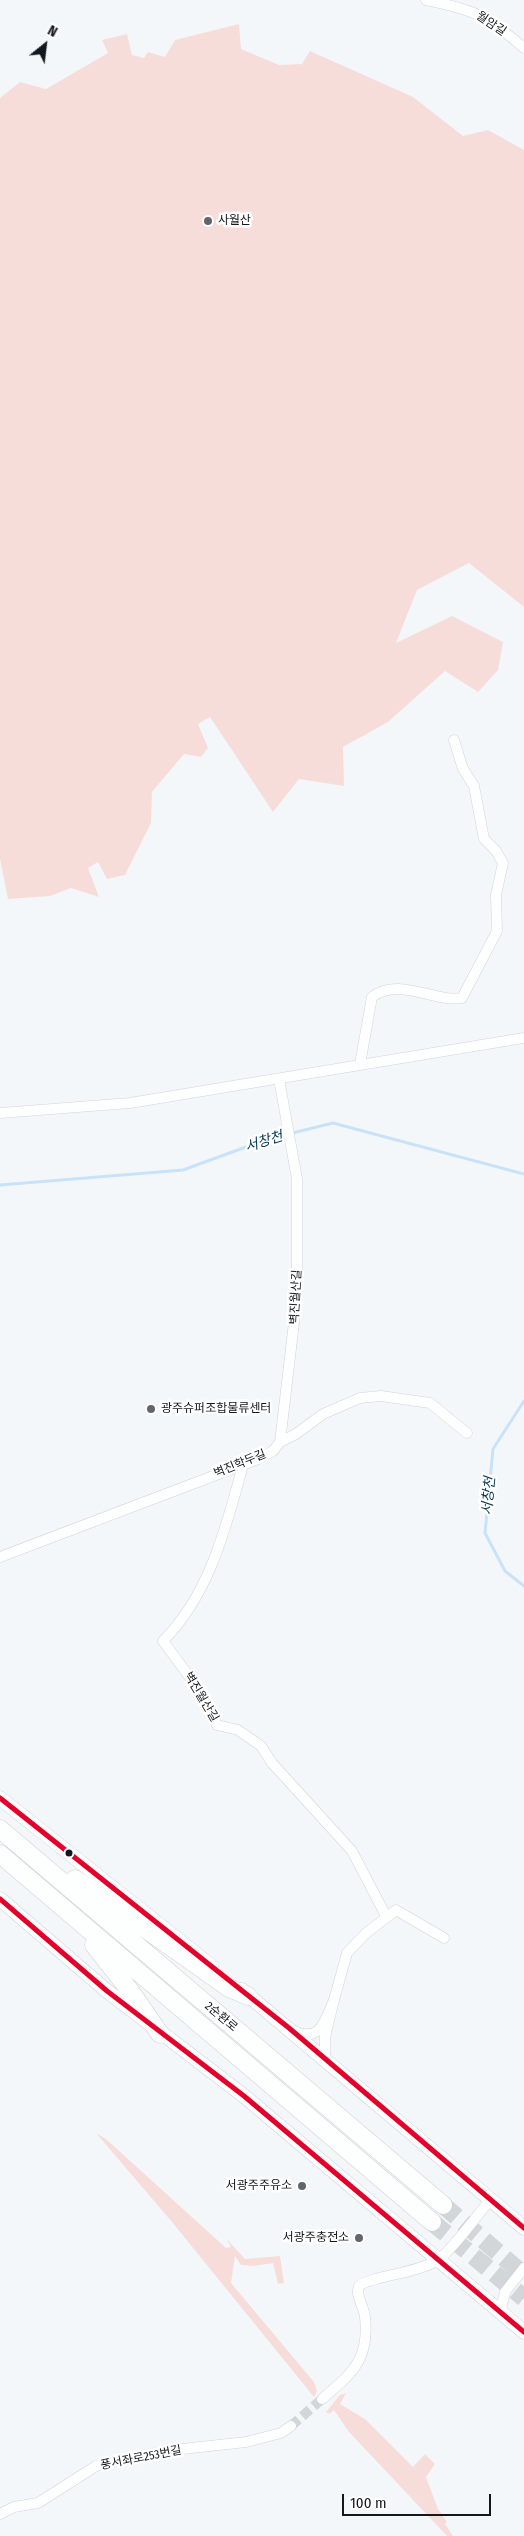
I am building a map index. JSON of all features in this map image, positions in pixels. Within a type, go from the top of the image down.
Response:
[{"type":"highway","points":[[0,1828],[229,1988],[248,1996]]},
{"type":"highway","name":"2순환로","points":[[0,1828],[443,2205]]},
{"type":"highway","name":"2순환로","points":[[0,1854],[432,2222]]},
{"type":"highway","points":[[46,1893],[108,1962],[160,2034]]},
{"type":"street","name":"월암길","points":[[426,0],[461,7],[481,15],[524,48]]},
{"type":"street","points":[[360,1064],[372,997],[381,990],[422,990],[453,999],[462,998],[497,931],[496,895],[503,863],[496,851],[484,839],[474,786],[463,769],[454,740]]},
{"type":"street","points":[[0,1113],[130,1102],[524,1038]]},
{"type":"street","name":"벽진월산길","points":[[279,1079],[297,1179],[297,1297],[280,1442]]},
{"type":"street","name":"벽진학두길","points":[[0,1557],[243,1465],[273,1451],[280,1442],[296,1434],[323,1414],[360,1398],[381,1396],[430,1403],[468,1433]]},
{"type":"street","name":"벽진월산길","points":[[243,1465],[221,1541],[208,1573],[180,1623],[163,1641],[200,1691],[217,1725],[238,1730],[261,1746],[272,1763],[352,1851],[386,1916]]},
{"type":"street","points":[[0,1798],[289,2028],[524,2228]]},
{"type":"street","points":[[0,1899],[160,2034],[244,2096],[524,2332]]},
{"type":"street","points":[[325,2060],[325,2037],[347,1954],[386,1916],[396,1910],[444,1938]]},
{"type":"street","points":[[289,2028],[303,2035],[314,2033],[324,2022],[334,2000]]},
{"type":"street","points":[[322,2399],[358,2366],[365,2332],[365,2316],[357,2290],[359,2286],[368,2281],[406,2273],[438,2261],[490,2200]]},
{"type":"street","points":[[500,2313],[504,2292],[524,2268]]},
{"type":"street","name":"풍서좌로253번길","points":[[0,2514],[14,2507],[38,2503],[96,2466],[164,2450],[246,2442],[280,2433],[291,2426]]},
{"type":"shaded area","points":[[239,24],[241,49],[279,65],[302,64],[310,51],[413,97],[463,136],[488,130],[524,150],[524,607],[469,563],[417,590],[396,643],[452,616],[503,642],[498,670],[478,692],[445,671],[388,722],[343,747],[344,786],[299,779],[273,812],[210,717],[198,724],[208,748],[201,757],[184,754],[152,792],[151,823],[125,875],[107,879],[98,862],[88,868],[99,897],[71,888],[50,896],[8,899],[0,859],[0,98],[20,82],[46,89],[108,53],[102,40],[127,34],[132,55],[144,58],[148,52],[165,57],[175,40]]},
{"type":"shaded area","points":[[96,2133],[106,2139],[226,2248],[231,2247],[226,2238],[245,2259],[280,2256],[284,2283],[278,2284],[273,2263],[254,2266],[241,2265],[235,2256],[231,2283],[314,2382],[317,2391],[314,2397],[172,2222]]},
{"type":"shaded area","points":[[346,2393],[340,2404],[365,2419],[413,2467],[425,2454],[435,2464],[426,2477],[438,2509],[447,2522],[445,2524],[453,2536],[447,2536],[349,2432],[334,2410],[329,2414],[326,2412],[340,2395]]},
{"type":"waterway","name":"서창천","points":[[0,1185],[183,1170],[268,1139],[333,1123],[524,1174]]},
{"type":"waterway","name":"서창천","points":[[524,1401],[493,1449],[485,1533],[505,1571],[524,1586]]},
{"type":"tunnel","points":[[443,2205],[524,2275]]},
{"type":"tunnel","points":[[432,2222],[524,2298]]},
{"type":"tunnel","points":[[291,2426],[322,2399]]},
{"type":"transit line","points":[[0,1798],[289,2028],[524,2228]]},
{"type":"transit line","points":[[0,1899],[107,1991],[244,2096],[524,2332]]},
{"type":"place","name":"사월산","points":[[208,221]]},
{"type":"place","name":"광주슈퍼조합물류센터","points":[[151,1409]]},
{"type":"place","name":"서광주주유소","points":[[302,2186]]},
{"type":"place","name":"서광주충전소","points":[[359,2238]]}]
